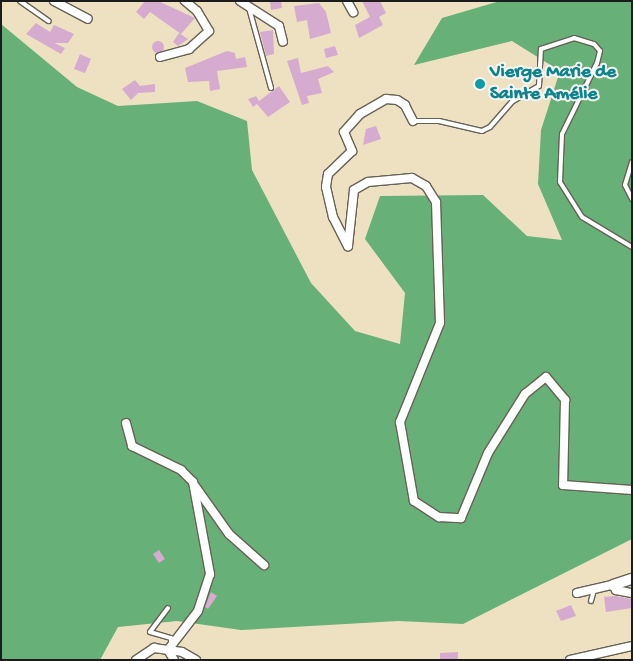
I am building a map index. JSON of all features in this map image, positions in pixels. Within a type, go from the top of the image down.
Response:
[{"type":"street","points":[[54,1],[88,19]]},
{"type":"street","points":[[160,57],[189,49],[209,31],[197,11],[184,1]]},
{"type":"street","points":[[240,1],[279,26],[283,42]]},
{"type":"street","points":[[347,1],[353,12]]},
{"type":"street","points":[[413,121],[405,105],[397,100],[386,99],[360,114],[344,132],[352,152],[328,174],[326,188],[340,235],[348,246],[354,190],[368,182],[412,178],[426,186],[436,202],[440,323],[400,422],[414,501],[439,517],[461,518],[488,452],[524,394],[546,377],[565,400],[563,484],[632,490]]},
{"type":"street","points":[[126,423],[132,446],[181,470],[193,482],[229,534],[264,565]]},
{"type":"street","points":[[170,648],[198,611],[210,574],[193,482]]},
{"type":"street","points":[[577,593],[632,579]]},
{"type":"street","points":[[613,585],[616,590],[632,593]]},
{"type":"street","points":[[570,660],[632,646]]},
{"type":"street","points":[[170,648],[174,660]]},
{"type":"street","points":[[136,660],[148,650],[170,648],[196,660]]},
{"type":"lane","points":[[20,1],[48,21]]},
{"type":"lane","points":[[248,5],[271,88]]},
{"type":"lane","points":[[413,121],[439,121],[482,131],[490,128],[512,101],[539,86],[541,49],[574,38],[594,44],[600,51],[597,63],[562,134],[560,182],[582,217],[632,247]]},
{"type":"lane","points":[[632,162],[625,185],[632,199]]},
{"type":"lane","points":[[591,600],[594,588]]},
{"type":"lane","points":[[168,608],[150,632],[171,638],[170,648]]},
{"type":"green space","points":[[500,1],[632,1],[632,539],[463,624],[398,621],[241,630],[177,621],[118,627],[100,660],[1,660],[1,24],[77,87],[118,106],[197,101],[247,121],[252,170],[311,283],[355,331],[400,344],[405,293],[365,239],[380,196],[483,195],[527,236],[562,240],[538,184],[541,130],[560,71],[512,41],[414,65],[442,18]]},
{"type":"building","points":[[145,1],[158,1],[195,18],[181,34],[150,12],[144,19],[136,12]]},
{"type":"building","points":[[281,1],[282,8],[271,10],[270,2]]},
{"type":"building","points":[[362,1],[380,1],[386,13],[379,17],[383,25],[359,38],[355,25],[370,17]]},
{"type":"building","points":[[319,3],[326,12],[331,33],[310,39],[307,20],[297,22],[294,6]]},
{"type":"building","points":[[36,23],[50,32],[54,25],[74,34],[68,43],[54,43],[65,48],[61,54],[26,34]]},
{"type":"building","points":[[273,30],[274,54],[266,56],[260,32]]},
{"type":"building","points":[[179,33],[188,39],[178,46],[173,42]]},
{"type":"building","points":[[156,41],[160,41],[164,47],[160,53],[156,53],[152,49],[152,45]]},
{"type":"building","points":[[335,46],[338,55],[326,58],[324,49]]},
{"type":"building","points":[[227,51],[235,53],[236,59],[245,57],[247,67],[217,71],[220,89],[210,91],[209,81],[188,82],[185,68]]},
{"type":"building","points":[[80,54],[91,59],[85,73],[74,69]]},
{"type":"building","points":[[298,58],[301,73],[328,66],[334,72],[318,79],[322,93],[307,96],[309,103],[302,105],[287,61]]},
{"type":"building","points":[[135,80],[140,86],[155,84],[155,92],[138,93],[131,100],[122,89]]},
{"type":"building","points":[[279,86],[290,102],[268,117],[257,104],[253,107],[248,99],[256,96],[259,101]]},
{"type":"building","points":[[376,126],[381,139],[363,145],[366,129]]},
{"type":"building","points":[[159,550],[165,559],[159,563],[153,554]]},
{"type":"building","points":[[211,592],[217,596],[208,609],[205,607]]},
{"type":"building","points":[[615,596],[632,599],[632,608],[606,612],[604,597]]},
{"type":"building","points":[[571,605],[576,616],[561,621],[556,611]]},
{"type":"building","points":[[458,652],[458,660],[440,660],[440,653]]},
{"type":"place","name":"Vierge Marie de Sainte Amélie","points":[[480,84]]}]
